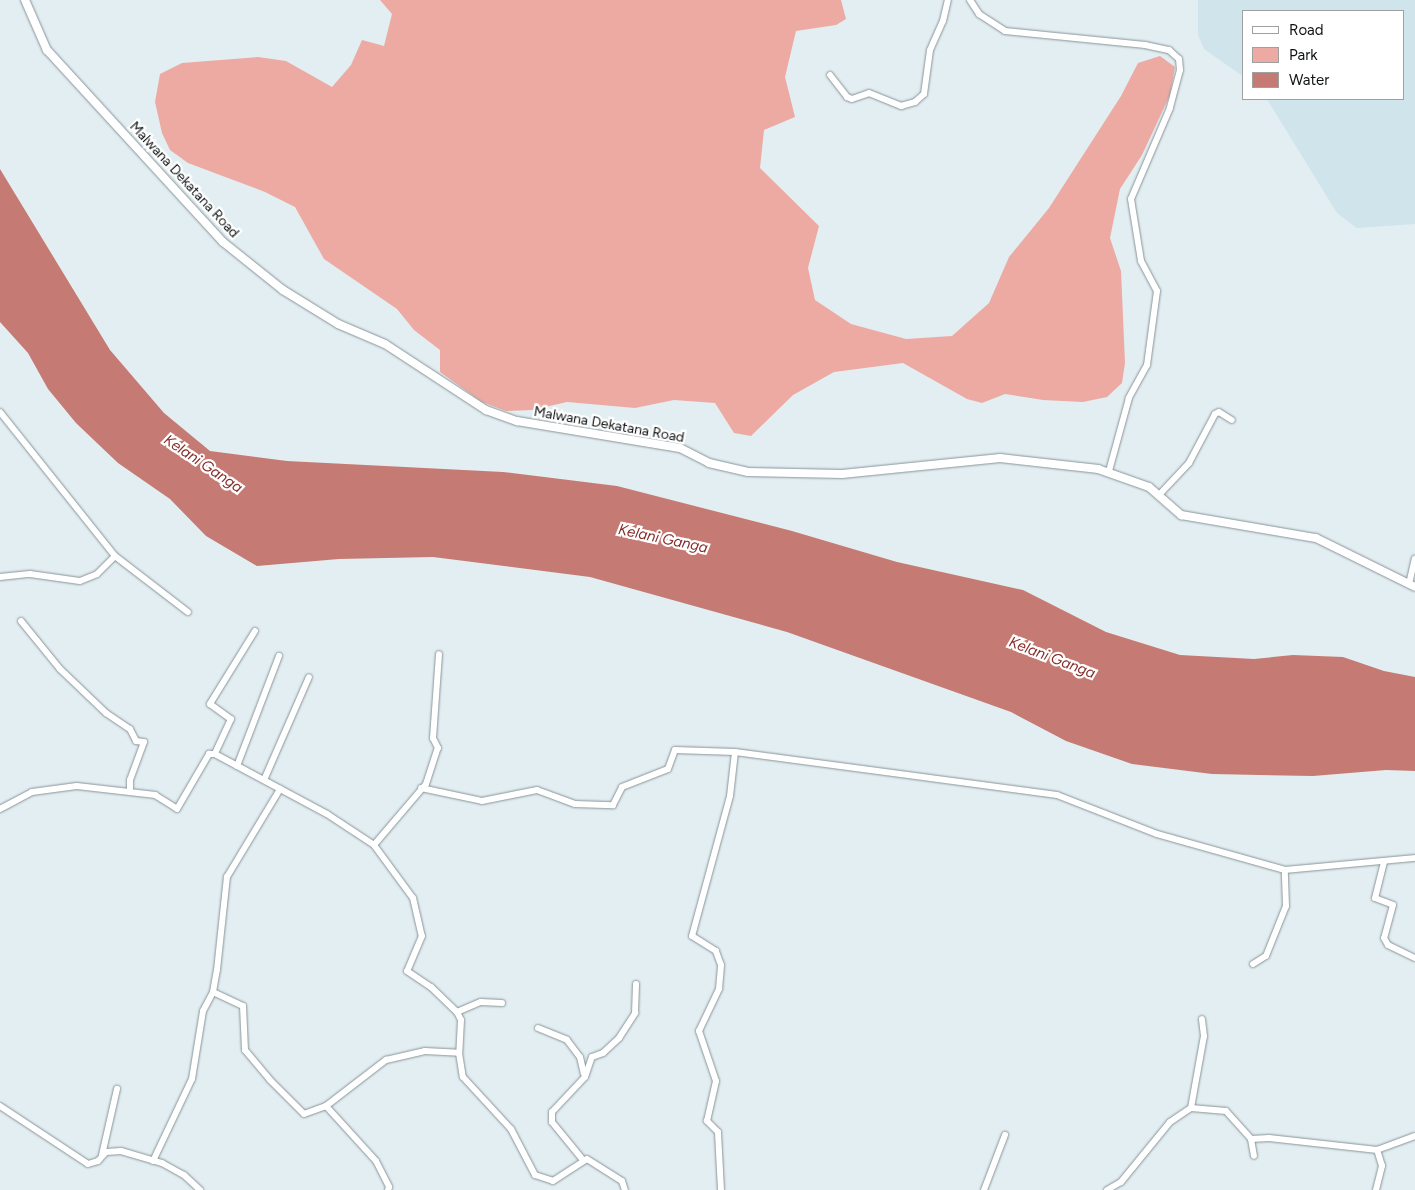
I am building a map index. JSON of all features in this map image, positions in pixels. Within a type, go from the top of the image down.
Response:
[{"type":"main road","name":"Malwana Dekatana Road","points":[[25,0],[47,50],[223,242],[283,290],[338,324],[386,344],[486,410],[517,420],[680,448],[709,463],[748,472],[842,474],[1000,458],[1046,461],[1109,471],[1149,487],[1172,510],[1186,517],[1316,538],[1412,586]]},
{"type":"street","points":[[830,75],[838,90],[847,98],[869,93],[901,106],[915,102],[924,94],[930,50],[943,21],[948,0]]},
{"type":"street","points":[[970,0],[979,14],[1005,31],[1145,45],[1169,50],[1179,59],[1180,70],[1170,108],[1131,199],[1141,261],[1157,291],[1147,365],[1129,398],[1109,471]]},
{"type":"street","points":[[0,412],[115,556],[188,612]]},
{"type":"street","points":[[1159,495],[1189,463],[1215,414],[1219,412],[1232,420]]},
{"type":"street","points":[[0,577],[30,574],[80,581],[97,574],[115,556]]},
{"type":"street","points":[[1412,586],[1415,558]]},
{"type":"street","points":[[21,621],[60,669],[106,714],[130,729],[136,740],[144,742],[130,780],[130,792]]},
{"type":"street","points":[[215,754],[230,720],[210,704],[255,631]]},
{"type":"street","points":[[374,845],[426,784],[438,748],[433,738],[439,654]]},
{"type":"street","points":[[237,766],[279,656]]},
{"type":"street","points":[[264,780],[309,677]]},
{"type":"street","points":[[421,788],[482,801],[537,790],[575,804],[613,805],[622,787],[668,769],[675,750],[735,752],[1057,795],[1158,834],[1285,870],[1415,858]]},
{"type":"street","points":[[721,1190],[718,1132],[707,1121],[716,1081],[699,1032],[719,988],[721,965],[716,951],[692,936],[730,796],[735,752]]},
{"type":"street","points":[[0,809],[32,792],[76,786],[155,795],[177,809],[209,754],[215,754],[280,789],[374,845],[413,898],[422,936],[406,971],[431,987],[457,1012],[462,1020],[459,1053],[463,1078],[511,1129],[535,1175],[553,1180],[583,1160]]},
{"type":"street","points":[[153,1161],[192,1079],[203,1010],[213,992],[227,877],[280,789]]},
{"type":"street","points":[[1384,862],[1375,898],[1393,905],[1384,938],[1388,945],[1415,958]]},
{"type":"street","points":[[1253,964],[1266,956],[1286,906],[1285,870]]},
{"type":"street","points":[[625,1190],[622,1181],[600,1165],[583,1160],[552,1122],[552,1112],[585,1077],[592,1058],[603,1053],[619,1038],[635,1013],[636,984]]},
{"type":"street","points":[[213,992],[243,1006],[245,1050],[304,1114],[326,1106],[386,1060],[425,1051],[459,1053]]},
{"type":"street","points":[[457,1012],[481,1002],[502,1003]]},
{"type":"street","points":[[1191,1108],[1204,1036],[1202,1019]]},
{"type":"street","points":[[538,1028],[567,1040],[580,1057],[585,1077]]},
{"type":"street","points":[[102,1155],[117,1088]]},
{"type":"street","points":[[0,1106],[88,1164],[93,1164],[102,1155],[111,1150],[153,1161],[177,1171],[200,1190]]},
{"type":"street","points":[[326,1106],[376,1161],[389,1187],[388,1190]]},
{"type":"street","points":[[1108,1190],[1121,1182],[1170,1122],[1191,1108],[1226,1111],[1251,1140],[1254,1156]]},
{"type":"street","points":[[984,1190],[1005,1135]]},
{"type":"street","points":[[1251,1140],[1269,1138],[1377,1150],[1415,1136]]},
{"type":"street","points":[[1376,1190],[1382,1166],[1377,1150]]},
{"type":"shaded area","points":[[1198,0],[1415,0],[1415,224],[1357,228],[1337,213],[1268,100],[1405,100],[1405,10],[1242,10],[1242,76],[1204,49],[1198,35]]},
{"type":"green space","points":[[380,0],[841,0],[846,19],[836,25],[796,31],[785,77],[795,117],[764,130],[760,168],[819,226],[808,268],[815,300],[851,324],[906,339],[952,336],[989,303],[1009,257],[1049,208],[1121,96],[1138,63],[1160,56],[1175,67],[1170,95],[1142,155],[1120,189],[1110,238],[1121,271],[1125,363],[1122,383],[1107,397],[1083,402],[1043,400],[1005,394],[982,403],[967,399],[903,363],[834,372],[793,395],[751,436],[734,433],[715,403],[674,400],[635,408],[567,402],[532,410],[506,411],[482,402],[440,372],[440,350],[414,330],[397,309],[324,259],[295,207],[265,192],[188,163],[170,150],[162,133],[155,102],[160,74],[182,63],[258,57],[286,61],[332,87],[351,65],[362,40],[384,46],[392,14]]},
{"type":"water","name":"Kelani Ganga","points":[[0,169],[110,350],[164,413],[210,451],[287,461],[503,472],[617,486],[792,531],[897,562],[1023,590],[1106,632],[1180,655],[1254,659],[1293,655],[1343,657],[1384,671],[1415,677],[1415,771],[1386,770],[1313,776],[1212,774],[1132,764],[1066,741],[1011,712],[787,632],[590,577],[433,557],[339,559],[257,566],[206,536],[170,499],[118,463],[76,423],[48,389],[28,353],[0,322]]}]
